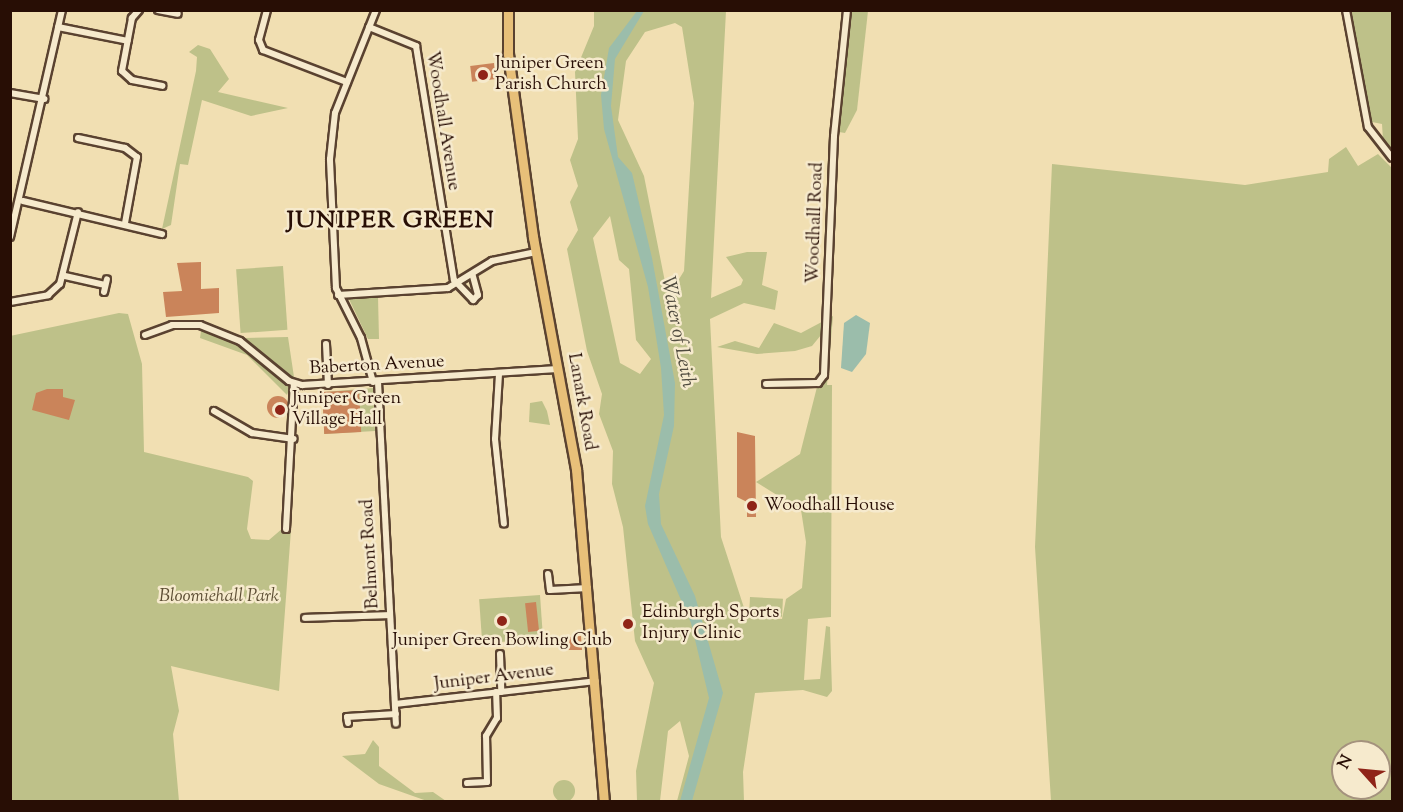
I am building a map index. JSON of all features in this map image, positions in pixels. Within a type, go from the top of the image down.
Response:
[{"type":"main road","name":"Lanark Road","points":[[508,10],[508,54],[536,252],[558,369],[588,588],[604,801]]},
{"type":"street","points":[[10,237],[23,201],[62,10]]},
{"type":"street","points":[[139,10],[128,42],[122,71],[132,80],[162,86]]},
{"type":"street","points":[[158,10],[178,14]]},
{"type":"street","points":[[267,10],[259,40],[263,50],[347,82]]},
{"type":"street","points":[[376,10],[347,82],[330,147],[338,295],[456,285],[473,276],[492,261],[536,252]]},
{"type":"street","name":"Woodhall Road","points":[[766,384],[818,383],[824,375],[834,136],[847,10]]},
{"type":"street","points":[[1346,10],[1368,127],[1392,158]]},
{"type":"street","points":[[58,27],[128,42]]},
{"type":"street","name":"Woodhall Avenue","points":[[369,27],[417,49],[456,285]]},
{"type":"street","points":[[151,94],[154,84]]},
{"type":"street","points":[[10,93],[44,99]]},
{"type":"street","points":[[78,138],[125,148],[137,157],[125,223]]},
{"type":"street","points":[[23,201],[125,223],[162,234]]},
{"type":"street","points":[[10,302],[48,295],[65,276],[78,212]]},
{"type":"street","points":[[65,276],[105,285]]},
{"type":"street","points":[[456,285],[475,300],[473,276]]},
{"type":"street","name":"Belmont Road","points":[[338,295],[361,338],[375,382],[396,724]]},
{"type":"street","name":"Baberton Avenue","points":[[146,335],[172,325],[200,325],[240,341],[294,383],[328,385],[558,369]]},
{"type":"street","points":[[326,344],[328,385]]},
{"type":"street","points":[[499,374],[495,439],[504,524]]},
{"type":"street","points":[[286,529],[294,439],[294,383]]},
{"type":"street","points":[[214,411],[252,433],[294,439]]},
{"type":"street","points":[[548,574],[550,591],[588,588]]},
{"type":"street","points":[[305,618],[389,615]]},
{"type":"street","points":[[467,783],[487,782],[486,736],[497,718],[500,654]]},
{"type":"street","name":"Juniper Avenue","points":[[395,704],[596,681]]},
{"type":"street","points":[[348,723],[347,717],[396,714]]},
{"type":"green space","points":[[594,11],[726,11],[711,298],[741,285],[743,280],[726,257],[747,252],[767,252],[762,285],[778,291],[775,310],[744,303],[710,319],[721,537],[747,617],[782,619],[786,599],[802,588],[806,542],[801,510],[756,482],[800,454],[817,387],[823,386],[817,377],[824,357],[821,335],[812,346],[795,351],[757,354],[717,347],[735,341],[759,348],[774,323],[801,333],[833,316],[827,385],[832,385],[831,617],[808,619],[804,680],[820,679],[826,626],[830,627],[832,691],[827,697],[803,690],[755,693],[743,772],[744,801],[677,801],[689,756],[680,721],[668,731],[660,801],[637,801],[636,771],[654,683],[635,641],[623,527],[612,484],[613,451],[599,414],[602,394],[587,351],[567,249],[578,230],[570,202],[578,186],[570,160],[578,139],[575,72],[594,26]],"holes":[[[675,23],[682,27],[694,103],[684,271],[668,297],[644,176],[618,120],[626,61],[645,32]],[[610,216],[619,260],[629,269],[636,340],[651,359],[640,374],[620,363],[593,238]]]},
{"type":"green space","points":[[851,11],[868,11],[857,110],[845,133],[839,132]]},
{"type":"green space","points":[[1350,11],[1392,11],[1392,150],[1383,140],[1382,124],[1372,122]]},
{"type":"green space","points":[[198,45],[210,49],[229,79],[218,92],[288,108],[251,116],[202,100],[188,165],[180,164],[171,225],[162,229],[196,71],[197,57],[189,52]]},
{"type":"green space","points":[[1346,147],[1358,166],[1378,154],[1392,168],[1392,801],[1051,801],[1035,547],[1052,164],[1245,185],[1328,172],[1329,159]]},
{"type":"green space","points":[[283,266],[287,330],[241,333],[236,269]]},
{"type":"green space","points":[[348,297],[378,297],[379,339],[368,339]]},
{"type":"green space","name":"Bloomiehall Park","points":[[119,313],[128,314],[142,364],[144,452],[248,477],[253,481],[247,529],[251,539],[269,540],[283,528],[291,530],[279,691],[171,666],[179,711],[173,734],[179,801],[11,801],[10,336]]},
{"type":"green space","points":[[202,324],[244,338],[288,337],[294,377],[287,395],[247,355],[200,338]]},
{"type":"green space","points":[[373,388],[375,431],[324,434],[324,423],[362,420],[325,421],[324,392]]},
{"type":"green space","points":[[542,401],[550,425],[529,422],[530,403]]},
{"type":"green space","points":[[540,595],[543,639],[482,643],[479,599]]},
{"type":"green space","points":[[750,597],[783,599],[782,617],[749,615]]},
{"type":"green space","points":[[373,740],[379,747],[379,766],[415,793],[433,792],[446,801],[427,801],[379,784],[342,756],[365,754]]},
{"type":"green space","points":[[564,780],[572,783],[575,791],[572,799],[564,802],[556,799],[553,791],[556,783]]},
{"type":"shaded area","points":[[637,11],[644,11],[615,59],[611,106],[618,157],[632,173],[652,258],[675,383],[674,426],[659,494],[661,524],[695,596],[723,693],[692,801],[680,801],[709,698],[691,623],[648,524],[645,506],[664,415],[661,368],[648,287],[604,129],[601,95],[609,48]]},
{"type":"shaded area","points":[[856,315],[870,323],[866,354],[852,372],[841,368],[844,323]]},
{"type":"building","name":"Juniper Green Parish Church","points":[[494,63],[496,79],[472,82],[470,66]]},
{"type":"building","points":[[201,262],[201,289],[219,288],[219,313],[166,317],[163,292],[182,291],[177,263]]},
{"type":"building","points":[[47,389],[63,389],[63,397],[75,400],[69,420],[32,410],[36,393]]},
{"type":"building","points":[[359,390],[361,432],[324,434],[322,392]]},
{"type":"building","name":"Juniper Green Village Hall","points":[[278,396],[286,399],[289,407],[286,415],[278,418],[270,415],[267,407],[270,399]]},
{"type":"building","points":[[737,432],[755,436],[756,517],[747,517],[747,502],[737,497]]},
{"type":"building","points":[[536,602],[539,631],[528,632],[525,603]]},
{"type":"building","points":[[581,636],[582,650],[563,650],[563,643],[556,644],[556,638]]},
{"type":"place","name":"Juniper Green Parish Church","points":[[483,75]]},
{"type":"place","name":"Juniper Green Village Hall","points":[[280,410]]},
{"type":"place","name":"Woodhall House","points":[[752,506]]},
{"type":"place","name":"Juniper Green Bowling Club","points":[[502,621]]},
{"type":"place","name":"Edinburgh Sports Injury Clinic","points":[[628,624]]},
{"type":"district","name":"JUNIPER GREEN","points":[[391,222]]},
{"type":"water label","name":"Water of Leith","points":[[677,332]]}]
